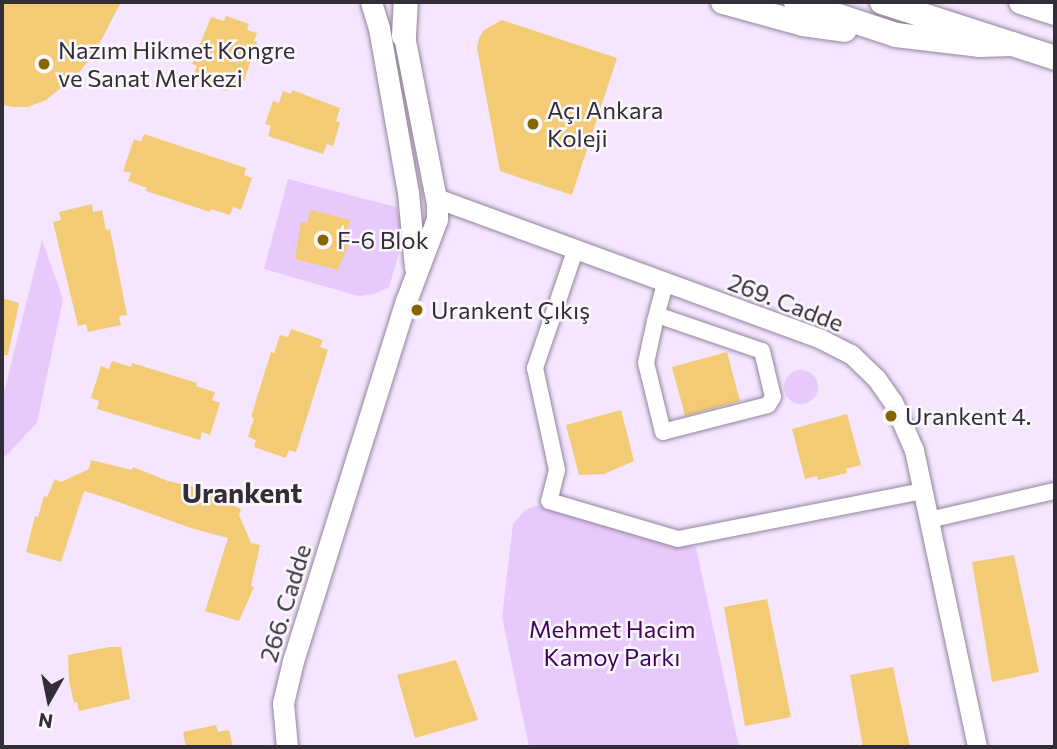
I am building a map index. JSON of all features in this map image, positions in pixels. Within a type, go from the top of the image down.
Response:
[{"type":"main road","name":"266. Cadde","points":[[371,2],[379,28],[411,210],[415,276]]},
{"type":"main road","points":[[404,36],[406,2]]},
{"type":"main road","points":[[723,2],[803,24],[980,45],[1012,44]]},
{"type":"main road","points":[[796,2],[896,35]]},
{"type":"main road","points":[[882,2],[1055,58]]},
{"type":"main road","points":[[1021,2],[1055,13]]},
{"type":"main road","name":"266. Cadde","points":[[287,747],[283,704],[293,661],[415,276],[437,219],[436,198],[404,36]]},
{"type":"main road","points":[[436,198],[420,194],[411,210],[422,222],[437,219]]},
{"type":"street","name":"269. Cadde","points":[[436,198],[821,339],[851,355],[876,378],[906,425],[923,491],[977,747]]},
{"type":"street","points":[[437,219],[466,210]]},
{"type":"street","points":[[575,251],[535,369],[557,470],[549,501],[678,539],[923,491]]},
{"type":"street","points":[[657,315],[762,351],[773,397],[768,405],[663,432],[646,363],[657,315],[665,283]]},
{"type":"street","points":[[929,520],[1055,491]]},
{"type":"green space","points":[[288,179],[396,207],[401,224],[400,250],[389,287],[375,294],[358,296],[264,269]]},
{"type":"green space","points":[[42,240],[63,299],[37,423],[2,460],[2,391],[4,392]]},
{"type":"green space","points":[[801,370],[813,375],[818,387],[813,399],[801,404],[789,399],[784,387],[789,375]]},
{"type":"green space","name":"Mehmet Hacim Kamoy Parkı","points":[[549,501],[696,548],[739,747],[529,747],[502,617],[513,524],[525,510]]},
{"type":"building","name":"Nazım Hikmet Kongre ve Sanat Merkezi","points":[[2,2],[121,2],[94,54],[77,75],[46,100],[28,107],[14,107],[2,105]]},
{"type":"building","points":[[226,16],[249,24],[247,30],[257,33],[254,41],[257,42],[244,81],[239,88],[229,85],[227,91],[204,84],[205,78],[194,74],[197,66],[192,64],[211,17],[224,21]]},
{"type":"building","points":[[502,20],[617,58],[572,195],[500,171],[477,48],[484,30]]},
{"type":"building","points":[[292,90],[340,108],[336,121],[340,123],[333,146],[327,144],[323,154],[268,136],[271,126],[265,124],[273,101],[279,103],[283,91],[291,94]]},
{"type":"building","points":[[144,134],[246,168],[244,175],[252,178],[241,210],[233,207],[230,215],[211,209],[210,212],[146,191],[147,188],[128,181],[131,173],[123,171],[134,139],[141,142]]},
{"type":"building","points":[[92,204],[93,212],[102,210],[106,230],[110,229],[127,315],[119,316],[121,325],[88,332],[86,324],[78,326],[53,222],[61,220],[59,212]]},
{"type":"building","name":"F-6 Blok","points":[[311,210],[350,220],[346,236],[350,237],[350,240],[338,270],[295,259],[301,222],[307,223]]},
{"type":"building","points":[[2,298],[19,303],[8,355],[2,355]]},
{"type":"building","points":[[291,329],[323,340],[320,347],[328,350],[296,452],[289,450],[286,458],[254,447],[256,440],[248,437],[254,418],[251,417],[271,352],[274,353],[280,335],[288,337]]},
{"type":"building","points":[[727,352],[740,401],[685,416],[672,367]]},
{"type":"building","points":[[112,361],[131,367],[132,363],[197,383],[196,386],[215,392],[212,400],[220,403],[210,435],[202,432],[200,440],[97,409],[99,401],[91,398],[101,366],[109,369]]},
{"type":"building","points":[[621,410],[634,461],[604,474],[579,475],[566,425]]},
{"type":"building","points":[[847,414],[861,465],[846,469],[847,473],[818,480],[817,476],[805,479],[792,429]]},
{"type":"building","points":[[91,460],[132,470],[133,467],[168,481],[203,489],[202,492],[241,509],[239,515],[251,543],[260,545],[251,586],[254,587],[239,621],[205,611],[228,538],[191,528],[110,499],[84,491],[61,562],[26,552],[35,516],[38,517],[44,496],[47,497],[55,479],[61,482],[89,469]]},
{"type":"building","points":[[1014,555],[1039,672],[992,682],[972,562]]},
{"type":"building","points":[[767,599],[791,717],[745,726],[724,607]]},
{"type":"building","points":[[121,647],[130,699],[79,711],[77,702],[74,703],[69,681],[68,655]]},
{"type":"building","points":[[456,660],[478,720],[415,738],[397,675]]},
{"type":"building","points":[[893,667],[910,747],[863,747],[850,675]]},
{"type":"building","points":[[216,725],[218,732],[229,730],[233,747],[186,747],[183,732]]},
{"type":"place","name":"Nazım Hikmet Kongre ve Sanat Merkezi","points":[[44,64]]},
{"type":"place","name":"Açı Ankara Koleji","points":[[533,124]]},
{"type":"place","name":"F-6 Blok","points":[[323,240]]},
{"type":"place","name":"Urankent Çıkış","points":[[417,310]]},
{"type":"place","name":"Urankent 4.","points":[[891,416]]},
{"type":"district","name":"Urankent","points":[[242,492]]}]
